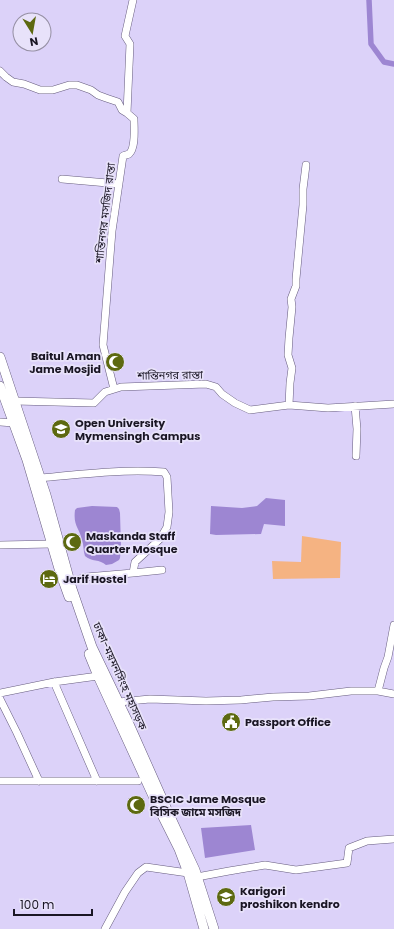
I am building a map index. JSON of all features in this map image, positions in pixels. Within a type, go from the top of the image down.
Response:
[{"type":"main road","name":"ঢাকা-ময়মনসিংহ মহাসড়ক","points":[[0,357],[41,478],[70,582],[92,647],[119,702],[195,870],[214,929]]},
{"type":"main road","name":"ঢাকা-ময়মনসিংহ মহাসড়ক","points":[[1,390],[27,460],[60,572],[89,654],[159,809],[179,849],[188,873],[204,929]]},
{"type":"street","name":"শান্তিনগর মসজিদ রাস্তা","points":[[114,389],[104,345],[112,231],[123,156],[129,154],[132,149],[134,138],[134,119],[127,113],[130,44],[125,36],[133,0]]},
{"type":"street","points":[[0,71],[13,82],[24,84],[40,90],[53,90],[69,85],[77,85],[118,102],[122,110],[127,113]]},
{"type":"street","points":[[289,405],[292,368],[288,355],[292,307],[291,299],[296,286],[306,165]]},
{"type":"street","points":[[62,179],[119,184]]},
{"type":"street","name":"শান্তিনগর রাস্তা","points":[[15,402],[94,403],[105,392],[121,387],[206,384],[216,387],[222,394],[235,403],[250,410],[289,405],[328,408],[394,404]]},
{"type":"street","points":[[355,406],[357,429],[356,456]]},
{"type":"street","points":[[0,422],[14,423]]},
{"type":"street","points":[[41,478],[95,472],[164,472],[167,477],[169,512],[168,527],[160,539],[135,562],[133,573]]},
{"type":"street","points":[[0,545],[52,544]]},
{"type":"street","points":[[70,582],[86,577],[162,570]]},
{"type":"street","points":[[378,691],[388,657],[394,625]]},
{"type":"street","points":[[0,693],[54,682],[98,676]]},
{"type":"street","points":[[54,682],[96,781]]},
{"type":"street","points":[[119,702],[150,699],[206,701],[241,700],[309,696],[351,691],[378,691],[394,694]]},
{"type":"street","points":[[0,699],[39,781]]},
{"type":"street","points":[[0,781],[138,781]]},
{"type":"street","points":[[198,877],[265,865],[296,870],[347,863],[349,848],[367,841],[394,839]]},
{"type":"street","points":[[105,929],[125,892],[138,873],[146,867],[188,873]]},
{"type":"shaded area","points":[[266,498],[285,500],[285,526],[264,524],[261,534],[210,534],[211,506],[242,508],[257,506]]},
{"type":"shaded area","points":[[92,506],[117,507],[119,509],[121,547],[120,558],[112,564],[106,565],[85,556],[83,542],[76,523],[75,510],[77,508]]},
{"type":"shaded area","points":[[302,536],[341,542],[340,578],[273,579],[272,561],[301,562]]},
{"type":"shaded area","points":[[251,825],[255,850],[205,858],[201,828]]},
{"type":"waterway","points":[[369,0],[371,44],[384,62],[394,64]]},
{"type":"place","name":"Baitul Aman Jame Mosjid","points":[[115,362]]},
{"type":"place","name":"Open University Mymensingh Campus","points":[[61,429]]},
{"type":"place","name":"Maskanda Staff Quarter Mosque","points":[[72,542]]},
{"type":"place","name":"Jarif Hostel","points":[[49,579]]},
{"type":"place","name":"Passport Office","points":[[231,722]]},
{"type":"place","name":"BSCIC Jame Mosque বিসিক জামে মসজিদ","points":[[136,805]]},
{"type":"place","name":"Karigori proshikon kendro","points":[[226,897]]}]
